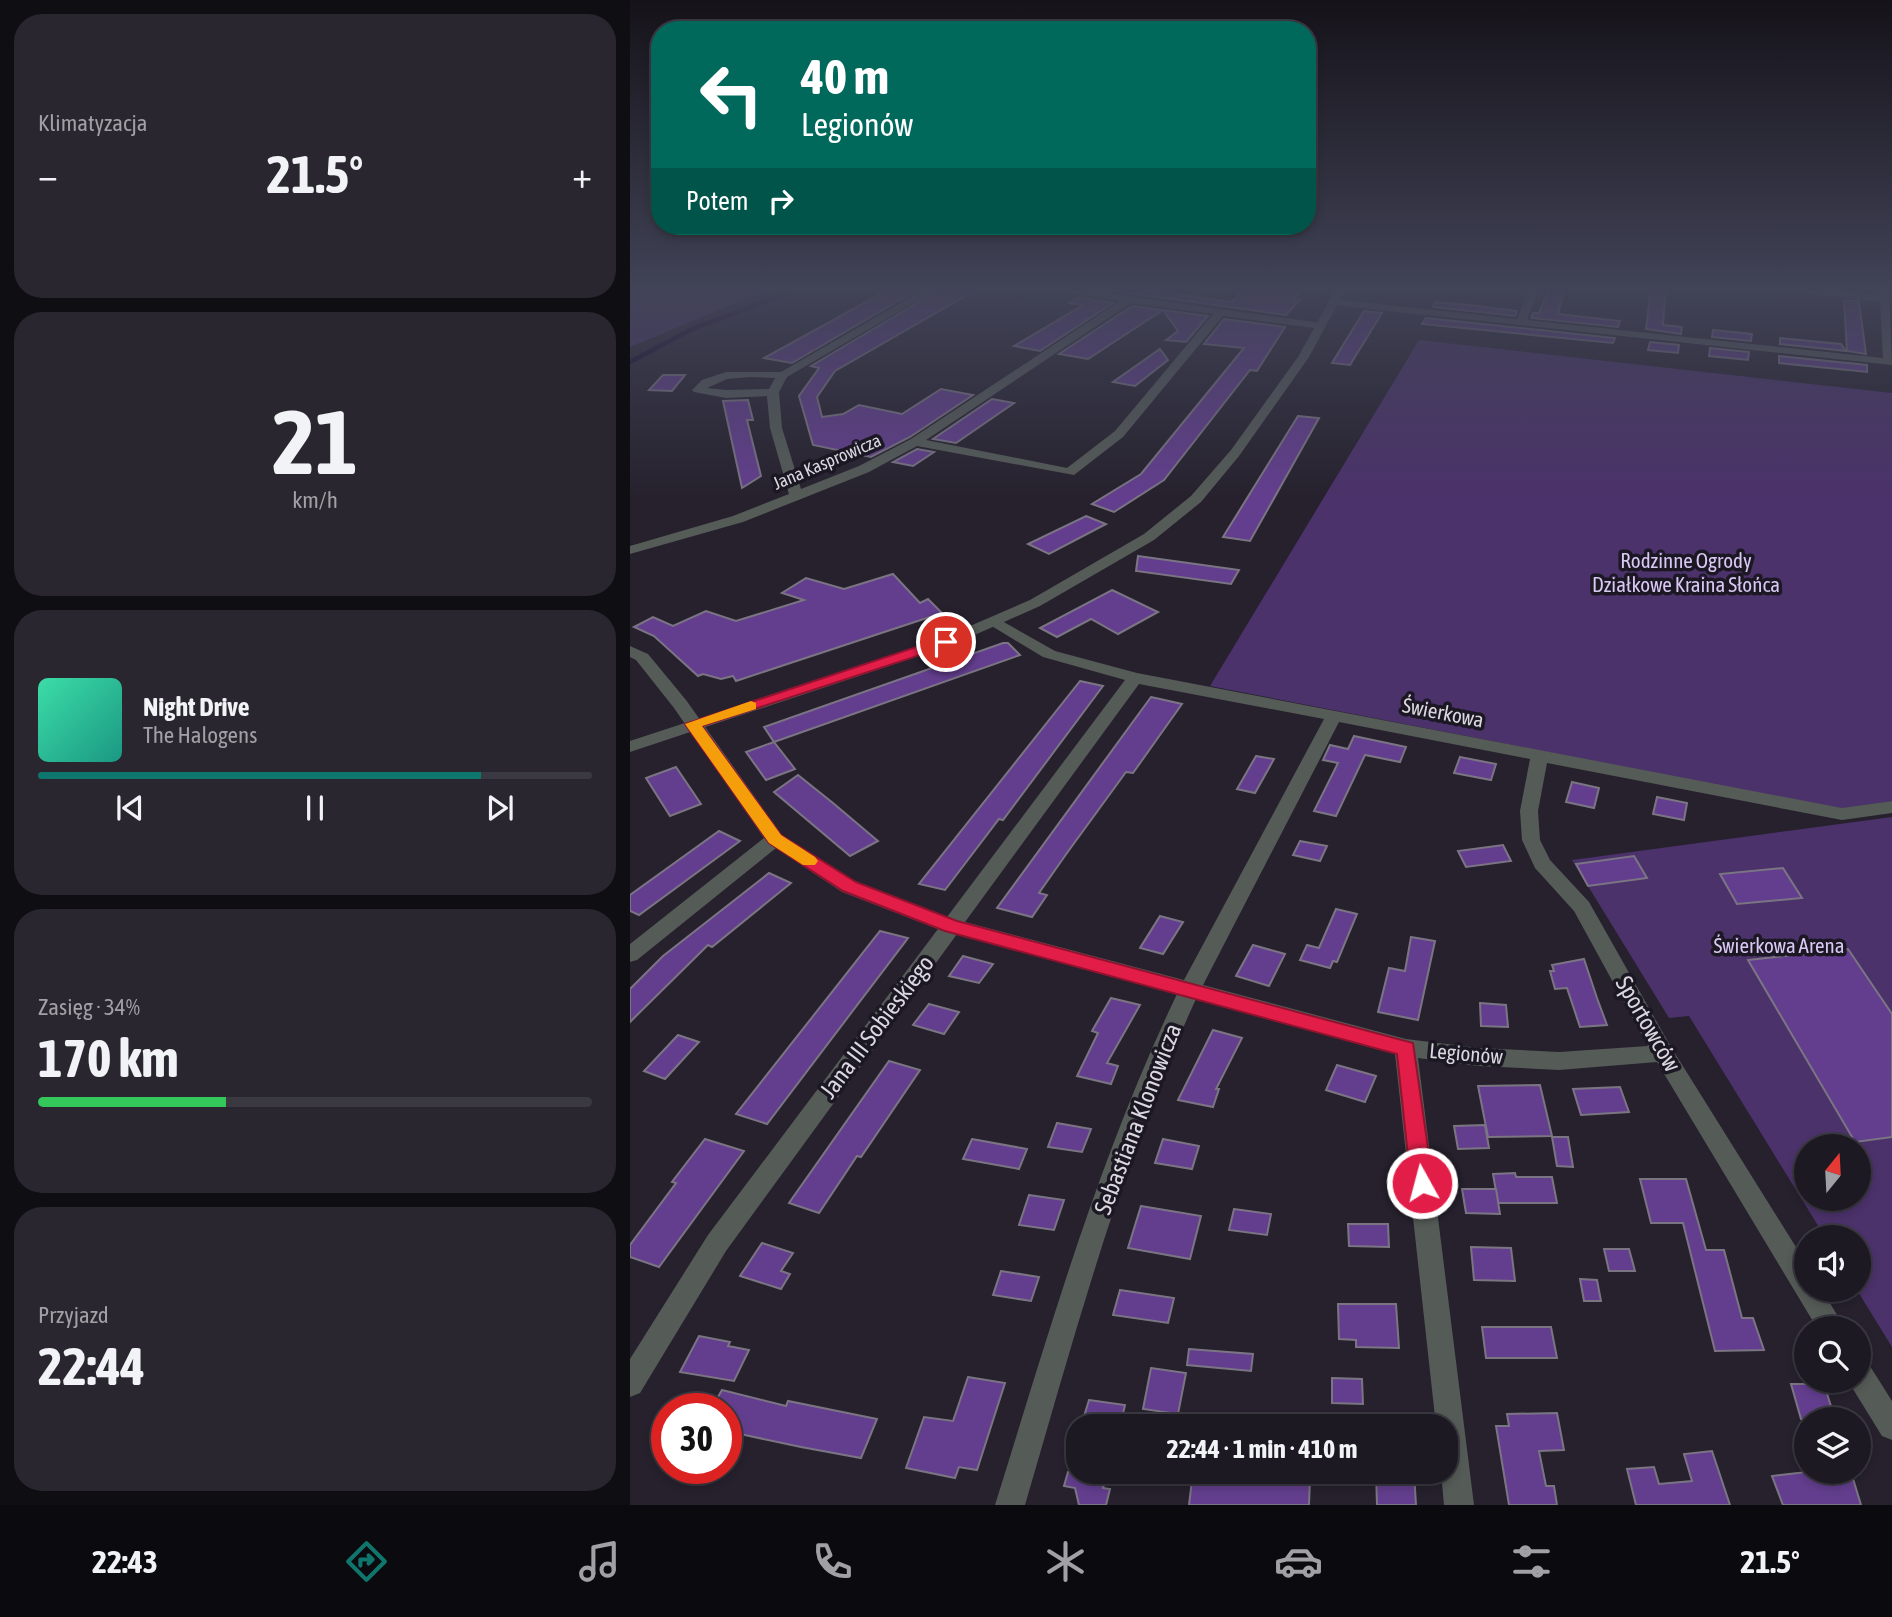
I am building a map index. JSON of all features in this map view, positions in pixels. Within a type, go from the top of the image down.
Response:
[{"type":"street","points":[[773,392],[726,394],[698,390],[705,381],[718,377],[783,375],[814,357]]},
{"type":"street","name":"Jana Kasprowicza","points":[[630,550],[738,519],[864,469],[915,442],[1043,357]]},
{"type":"street","points":[[915,442],[1069,472],[1119,434],[1184,357]]},
{"type":"street","points":[[630,747],[693,724],[884,664],[995,622],[1110,562],[1149,537],[1196,499],[1243,443],[1303,357]]},
{"type":"street","points":[[1846,357],[1890,362]]},
{"type":"street","points":[[783,375],[773,392],[776,428],[796,496]]},
{"type":"street","name":"Świerkowa","points":[[995,622],[1049,654],[1135,678],[1842,814],[1892,807]]},
{"type":"street","name":"Legionów","points":[[630,651],[642,657],[775,839],[849,887],[952,926],[1188,992],[1406,1048],[1479,1057],[1559,1060],[1663,1053]]},
{"type":"street","name":"Jana III Sobieskiego","points":[[630,1384],[717,1242],[1135,678]]},
{"type":"street","name":"Sebastiana Klonowicza","points":[[1010,1505],[1099,1218],[1144,1091],[1188,992],[1334,716]]},
{"type":"street","name":"Sportowców","points":[[1540,755],[1529,811],[1531,840],[1542,863],[1583,907],[1663,1053],[1794,1267]]},
{"type":"street","points":[[630,955],[775,839]]},
{"type":"street","points":[[1406,1048],[1460,1505]]},
{"type":"street","points":[[1871,1393],[1892,1426]]},
{"type":"green space","name":"Rodzinne Ogrody Działkowe Kraina Słońca","points":[[1409,357],[1573,357],[1892,393],[1892,801],[1839,809],[1210,686]]},
{"type":"green space","name":"Świerkowa Arena","points":[[1892,817],[1892,1347],[1864,1302],[1871,1302],[1871,1225],[1818,1225],[1809,1211],[1871,1211],[1871,1134],[1794,1134],[1794,1187],[1689,1016],[1669,1018],[1572,860]]},
{"type":"building","points":[[765,357],[802,357],[792,363]]},
{"type":"building","points":[[826,357],[859,357],[835,371],[817,397],[822,417],[843,414],[859,405],[902,414],[941,389],[973,395],[910,437],[871,457],[813,445],[799,396],[819,368],[811,366]]},
{"type":"building","points":[[1148,357],[1166,357],[1168,360],[1135,386],[1113,382]]},
{"type":"building","points":[[1236,357],[1266,357],[1257,371],[1250,370],[1164,480],[1114,512],[1092,504],[1141,474]]},
{"type":"building","points":[[1336,357],[1355,357],[1350,365],[1332,363]]},
{"type":"building","points":[[1721,357],[1748,357],[1748,360]]},
{"type":"building","points":[[1779,357],[1791,357],[1867,365],[1867,372],[1779,363]]},
{"type":"building","points":[[663,375],[685,375],[672,391],[649,390]]},
{"type":"building","points":[[992,399],[1014,403],[956,443],[933,439]]},
{"type":"building","points":[[748,400],[753,420],[747,420],[761,476],[742,488],[723,401]]},
{"type":"building","points":[[1298,416],[1319,418],[1250,541],[1223,537]]},
{"type":"building","points":[[917,449],[934,452],[913,466],[893,462]]},
{"type":"building","points":[[1086,516],[1106,524],[1049,554],[1028,544]]},
{"type":"building","points":[[1138,556],[1239,570],[1231,584],[1136,571]]},
{"type":"building","points":[[893,574],[920,603],[928,599],[942,613],[736,681],[733,676],[721,679],[703,674],[698,676],[654,636],[634,627],[653,617],[673,626],[706,611],[736,621],[804,600],[782,593],[806,578],[844,589]]},
{"type":"building","points":[[1112,590],[1158,612],[1118,634],[1091,619],[1057,637],[1040,628]]},
{"type":"building","points":[[1008,643],[1020,655],[774,742],[764,727]]},
{"type":"building","points":[[1080,681],[1103,686],[1003,820],[999,819],[945,890],[919,884]]},
{"type":"building","points":[[1151,697],[1182,704],[1133,773],[1126,772],[1067,853],[1039,893],[1047,895],[1032,917],[997,908]]},
{"type":"building","points":[[1354,736],[1406,747],[1400,762],[1365,755],[1336,816],[1314,811],[1338,763],[1323,760],[1330,745],[1348,749]]},
{"type":"building","points":[[774,742],[795,769],[766,780],[746,752]]},
{"type":"building","points":[[1256,756],[1274,759],[1255,793],[1237,789]]},
{"type":"building","points":[[1460,757],[1496,764],[1491,780],[1454,773]]},
{"type":"building","points":[[676,767],[701,804],[670,816],[646,778]]},
{"type":"building","points":[[798,775],[878,841],[850,856],[774,792]]},
{"type":"building","points":[[1572,782],[1599,788],[1594,808],[1566,802]]},
{"type":"building","points":[[1657,797],[1687,803],[1684,820],[1653,814]]},
{"type":"building","points":[[719,831],[740,841],[639,915],[630,911],[630,895]]},
{"type":"building","points":[[1300,841],[1327,846],[1320,861],[1293,855]]},
{"type":"building","points":[[1503,845],[1511,861],[1466,867],[1458,851]]},
{"type":"building","points":[[1634,856],[1647,878],[1588,886],[1576,864]]},
{"type":"building","points":[[1783,868],[1802,898],[1737,904],[1720,874]]},
{"type":"building","points":[[769,873],[791,883],[712,947],[708,945],[630,1022],[630,989],[663,956]]},
{"type":"building","points":[[1336,909],[1357,914],[1337,962],[1333,961],[1330,968],[1300,960],[1307,945],[1319,948]]},
{"type":"building","points":[[1160,916],[1183,922],[1163,954],[1140,948]]},
{"type":"building","points":[[880,931],[908,938],[767,1124],[736,1114]]},
{"type":"building","points":[[1411,937],[1435,941],[1418,1020],[1378,1012],[1389,968],[1405,971]]},
{"type":"building","points":[[1253,945],[1285,954],[1269,986],[1236,976]]},
{"type":"building","points":[[1848,949],[1892,1014],[1892,1137],[1871,1140],[1871,1134],[1850,1134],[1748,960]]},
{"type":"building","points":[[963,956],[993,964],[979,983],[949,976]]},
{"type":"building","points":[[1584,959],[1607,1025],[1580,1027],[1567,988],[1555,989],[1550,971],[1554,971],[1552,965]]},
{"type":"building","points":[[1111,998],[1140,1005],[1107,1063],[1118,1066],[1111,1084],[1077,1076],[1098,1033],[1092,1031]]},
{"type":"building","points":[[1480,1003],[1506,1005],[1508,1027],[1481,1026]]},
{"type":"building","points":[[929,1004],[959,1012],[944,1034],[913,1025]]},
{"type":"building","points":[[1213,1030],[1242,1038],[1216,1089],[1219,1089],[1213,1107],[1178,1100]]},
{"type":"building","points":[[678,1035],[699,1042],[665,1079],[644,1071]]},
{"type":"building","points":[[889,1061],[920,1070],[861,1157],[857,1156],[819,1213],[789,1203]]},
{"type":"building","points":[[1337,1065],[1376,1076],[1365,1102],[1326,1090]]},
{"type":"building","points":[[1540,1085],[1552,1136],[1488,1137],[1478,1086]]},
{"type":"building","points":[[1620,1087],[1629,1112],[1581,1115],[1573,1089]]},
{"type":"building","points":[[1057,1123],[1091,1129],[1082,1152],[1048,1147]]},
{"type":"building","points":[[1485,1125],[1489,1148],[1458,1149],[1454,1126]]},
{"type":"building","points":[[1552,1137],[1568,1137],[1573,1167],[1557,1166]]},
{"type":"building","points":[[705,1139],[744,1151],[659,1267],[630,1257],[630,1245],[676,1183],[672,1182]]},
{"type":"building","points":[[972,1139],[1027,1149],[1019,1169],[963,1159]]},
{"type":"building","points":[[1163,1139],[1199,1146],[1192,1169],[1155,1163]]},
{"type":"building","points":[[1515,1173],[1516,1177],[1552,1177],[1557,1203],[1498,1203],[1493,1174]]},
{"type":"building","points":[[1640,1179],[1686,1179],[1706,1250],[1724,1250],[1742,1318],[1753,1318],[1764,1350],[1715,1351],[1683,1223],[1651,1223]]},
{"type":"building","points":[[1462,1189],[1496,1189],[1500,1214],[1466,1213]]},
{"type":"building","points":[[1029,1195],[1064,1200],[1054,1230],[1019,1225]]},
{"type":"building","points":[[1141,1206],[1201,1216],[1190,1259],[1128,1248]]},
{"type":"building","points":[[1234,1209],[1271,1214],[1267,1235],[1229,1230]]},
{"type":"building","points":[[1348,1224],[1388,1224],[1389,1247],[1349,1246]]},
{"type":"building","points":[[762,1243],[793,1253],[781,1271],[790,1274],[781,1289],[740,1276]]},
{"type":"building","points":[[1471,1247],[1511,1248],[1515,1281],[1474,1280]]},
{"type":"building","points":[[1604,1249],[1629,1249],[1635,1271],[1609,1271]]},
{"type":"building","points":[[1001,1271],[1039,1277],[1031,1301],[993,1295]]},
{"type":"building","points":[[1580,1279],[1597,1280],[1601,1301],[1584,1301]]},
{"type":"building","points":[[1120,1290],[1174,1298],[1168,1323],[1113,1315]]},
{"type":"building","points":[[1338,1304],[1396,1304],[1399,1348],[1356,1347],[1356,1340],[1339,1339]]},
{"type":"building","points":[[1482,1327],[1551,1327],[1557,1358],[1486,1358]]},
{"type":"building","points":[[699,1336],[730,1342],[728,1346],[749,1350],[734,1381],[680,1372]]},
{"type":"building","points":[[1189,1349],[1253,1354],[1251,1371],[1187,1365]]},
{"type":"building","points":[[1151,1368],[1186,1373],[1178,1414],[1143,1409]]},
{"type":"building","points":[[968,1377],[1005,1383],[977,1470],[959,1467],[955,1478],[906,1468],[924,1417],[953,1421]]},
{"type":"building","points":[[1332,1378],[1362,1379],[1363,1404],[1332,1403]]},
{"type":"building","points":[[1791,1384],[1794,1384],[1794,1393],[1827,1393],[1831,1407],[1798,1407]]},
{"type":"building","points":[[742,1395],[786,1406],[788,1401],[877,1419],[861,1458],[742,1434]]},
{"type":"building","points":[[1089,1400],[1125,1405],[1123,1414],[1085,1414]]},
{"type":"building","points":[[1557,1413],[1564,1450],[1539,1451],[1546,1486],[1554,1486],[1557,1505],[1509,1505],[1496,1426],[1509,1426],[1507,1414]]},
{"type":"building","points":[[1712,1451],[1730,1505],[1636,1505],[1627,1469],[1654,1467],[1659,1484],[1692,1481],[1684,1454]]},
{"type":"building","points":[[1794,1473],[1794,1484],[1855,1484],[1861,1505],[1783,1505],[1772,1476]]},
{"type":"building","points":[[1066,1479],[1066,1484],[1104,1484],[1103,1488],[1110,1489],[1106,1505],[1079,1505],[1075,1488],[1064,1486]]},
{"type":"building","points":[[1192,1484],[1310,1484],[1309,1505],[1189,1505]]},
{"type":"building","points":[[1376,1484],[1415,1484],[1416,1505],[1377,1505]]},
{"type":"waterway","points":[[630,362],[639,357]]},
{"type":"slow traffic","points":[[751,706],[693,724],[775,839],[809,861]]},
{"type":"route","points":[[946,642],[693,724],[775,839],[849,887],[952,926],[1277,1016],[1406,1048],[1422,1183]]}]
